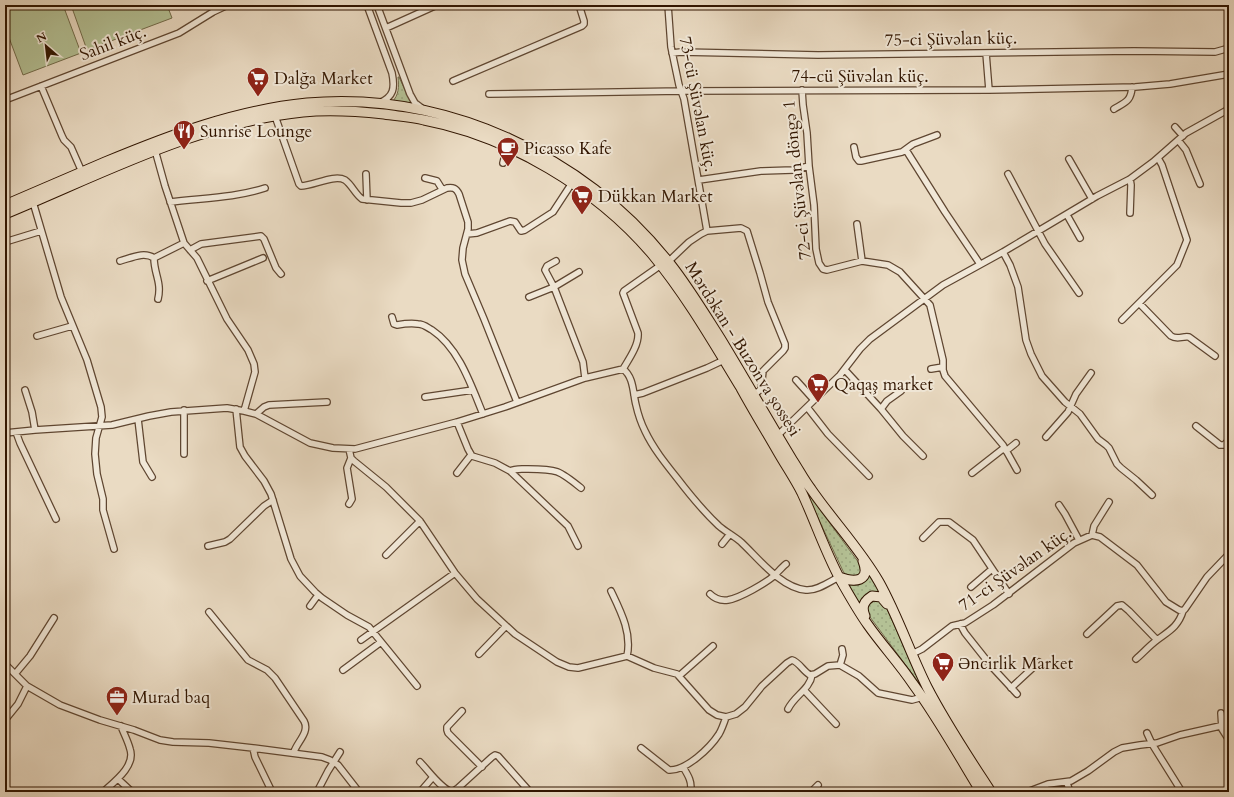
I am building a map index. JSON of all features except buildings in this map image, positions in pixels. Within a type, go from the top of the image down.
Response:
[{"type":"main road","name":"Mərdəkan - Buzonva şossesi","points":[[5,205],[183,131],[210,122],[257,110],[305,104],[326,102],[377,104],[426,111],[475,124],[537,151],[567,169],[597,191],[629,218],[643,232],[665,263],[701,308],[810,489],[857,549],[880,584],[932,696],[991,792]]},
{"type":"main road","points":[[5,214],[155,150],[240,123],[304,112],[359,111],[424,120],[464,131],[507,147],[534,160],[588,194],[624,224],[650,252],[665,263],[797,484],[839,577],[862,617],[907,674],[981,792]]},
{"type":"main road","points":[[839,577],[853,581],[859,580],[863,576],[866,568],[857,549]]},
{"type":"main road","points":[[876,636],[864,614],[863,608],[864,603],[872,596],[881,597],[886,601],[899,624]]},
{"type":"street","name":"Sahil küç.","points":[[5,100],[179,33],[206,15],[228,5]]},
{"type":"street","points":[[367,5],[394,82],[393,90],[390,95],[384,101],[377,104]]},
{"type":"street","points":[[377,5],[410,94],[415,103],[426,111]]},
{"type":"street","points":[[386,28],[437,5]]},
{"type":"street","points":[[453,81],[582,26],[584,21],[579,5]]},
{"type":"street","name":"73-cü Şüvəlan küç.","points":[[668,5],[672,53],[684,99],[708,231]]},
{"type":"street","name":"75-ci Şüvəlan küç.","points":[[672,53],[818,55],[1134,51],[1215,52],[1229,48]]},
{"type":"street","points":[[986,53],[989,90]]},
{"type":"street","name":"74-cü Şüvəlan küç.","points":[[489,94],[802,90],[989,90],[1132,87],[1170,84],[1229,74]]},
{"type":"street","points":[[41,86],[62,136],[71,147],[82,172]]},
{"type":"street","points":[[1114,109],[1128,101],[1132,87]]},
{"type":"street","name":"72-ci Şüvəlan döngə 1","points":[[802,90],[814,205],[816,249],[821,266],[827,270],[831,270],[862,261],[888,265],[895,268],[930,305],[944,360],[943,367]]},
{"type":"street","points":[[778,435],[845,370],[860,349],[870,339],[925,298],[953,279],[1003,252],[1092,199],[1130,179],[1181,138],[1229,109]]},
{"type":"street","points":[[275,116],[299,184],[304,186],[340,179],[346,182],[359,197],[367,200],[401,204],[422,200],[442,189],[454,188],[459,194],[468,222],[462,260],[465,274],[517,402]]},
{"type":"street","points":[[1175,127],[1200,184]]},
{"type":"street","points":[[854,147],[856,157],[859,161],[898,153],[906,150],[913,144],[937,135]]},
{"type":"street","points":[[503,163],[507,147]]},
{"type":"street","points":[[155,150],[184,243],[196,258],[232,327],[248,350],[254,364],[255,372],[244,410]]},
{"type":"street","points":[[906,150],[980,264]]},
{"type":"street","points":[[1122,320],[1177,265],[1187,240],[1162,165],[1158,158]]},
{"type":"street","points":[[1069,159],[1092,199]]},
{"type":"street","points":[[699,180],[762,171],[793,170],[809,166]]},
{"type":"street","points":[[366,174],[367,200]]},
{"type":"street","points":[[1008,174],[1037,232],[1079,294]]},
{"type":"street","points":[[425,178],[437,181],[442,189]]},
{"type":"street","points":[[1130,179],[1130,213]]},
{"type":"street","points":[[467,234],[477,233],[510,221],[515,222],[521,231],[525,230],[554,212],[572,183]]},
{"type":"street","points":[[170,202],[232,195],[265,188]]},
{"type":"street","points":[[33,202],[61,297],[87,360],[101,407],[102,417],[96,438],[95,454],[97,474],[103,499],[103,510],[114,549]]},
{"type":"street","points":[[1067,215],[1080,238]]},
{"type":"street","points":[[857,224],[862,261]]},
{"type":"street","points":[[5,433],[119,424],[157,414],[184,410],[219,408],[244,410],[256,414],[310,443],[333,448],[349,449],[362,447],[457,422],[585,378],[623,369],[639,338],[623,293],[624,290],[665,263],[689,242],[708,231],[741,228],[747,231],[768,302],[785,344],[783,351],[763,371],[761,389],[754,395]]},
{"type":"street","points":[[5,242],[41,231]]},
{"type":"street","points":[[190,250],[201,244],[261,236],[264,239],[276,268],[282,274]]},
{"type":"street","points":[[154,258],[184,243]]},
{"type":"street","points":[[1003,252],[1010,265],[1018,287],[1026,340],[1042,376],[1065,402],[1080,414],[1098,440],[1106,445],[1121,468],[1152,495]]},
{"type":"street","points":[[120,261],[144,255],[149,255],[154,258]]},
{"type":"street","points":[[154,258],[154,265],[160,286],[158,299]]},
{"type":"street","points":[[207,281],[263,258]]},
{"type":"street","points":[[556,261],[546,268],[583,362],[585,378]]},
{"type":"street","points":[[529,297],[554,287],[579,272]]},
{"type":"street","points":[[1139,303],[1174,338],[1190,337],[1215,356]]},
{"type":"street","points":[[392,317],[394,324],[424,325],[438,334],[460,363],[483,414]]},
{"type":"street","points":[[37,336],[72,326]]},
{"type":"street","points":[[634,395],[644,393],[724,360]]},
{"type":"street","points":[[931,369],[943,367],[943,373],[945,376],[1005,449],[1018,470]]},
{"type":"street","points":[[623,369],[628,376],[642,424],[657,453],[704,511],[720,527],[737,538],[775,575],[795,587],[806,590],[816,588],[839,577]]},
{"type":"street","points":[[845,370],[881,408],[895,427],[923,456]]},
{"type":"street","points":[[1046,437],[1068,412],[1076,394],[1091,373]]},
{"type":"street","points":[[796,380],[814,400]]},
{"type":"street","points":[[25,390],[32,412],[35,430]]},
{"type":"street","points":[[425,397],[473,390]]},
{"type":"street","points":[[881,408],[887,401],[901,391]]},
{"type":"street","points":[[256,414],[264,407],[269,406],[327,402]]},
{"type":"street","points":[[807,407],[828,434],[869,476]]},
{"type":"street","points":[[236,409],[240,448],[268,487],[294,565],[300,576],[318,595],[347,615],[365,624],[373,631],[417,686]]},
{"type":"street","points":[[184,410],[184,454]]},
{"type":"street","points":[[138,419],[143,462],[152,477]]},
{"type":"street","points":[[457,422],[471,455],[475,458],[500,465],[510,471],[568,526],[578,546]]},
{"type":"street","points":[[1196,426],[1220,445],[1224,445],[1229,440]]},
{"type":"street","points":[[16,432],[56,519]]},
{"type":"street","points":[[972,473],[1005,449],[1016,443]]},
{"type":"street","points":[[349,449],[351,458],[347,468],[352,499],[349,504]]},
{"type":"street","points":[[457,473],[471,455]]},
{"type":"street","points":[[351,458],[386,487],[426,528],[440,552],[455,573],[477,599],[506,626],[557,662],[569,667],[582,667],[627,656],[647,665],[679,676],[709,710],[717,715],[726,717],[736,714],[745,707],[762,686],[789,661],[794,660],[807,674],[812,675],[828,666],[840,665],[860,676],[878,692],[912,700],[923,698]]},
{"type":"street","points":[[510,471],[516,469],[556,470],[581,488]]},
{"type":"street","points":[[208,546],[225,542],[230,539],[264,506],[273,500]]},
{"type":"street","points":[[1092,535],[1094,526],[1109,502]]},
{"type":"street","points":[[1058,505],[1065,514],[1079,540]]},
{"type":"street","points":[[386,555],[420,522]]},
{"type":"street","points":[[923,538],[939,522],[949,522],[973,540],[1009,594]]},
{"type":"street","points":[[722,544],[730,534]]},
{"type":"street","name":"71-ci Şüvəlan küç.","points":[[912,654],[922,649],[952,626],[972,618],[1009,594],[1066,548],[1079,540],[1092,535],[1100,537],[1134,562],[1166,602],[1182,611]]},
{"type":"street","points":[[1136,659],[1174,627],[1180,619],[1182,611],[1188,606],[1213,570],[1229,554]]},
{"type":"street","points":[[710,594],[714,598],[720,600],[734,598],[750,591],[775,575],[786,564]]},
{"type":"street","points":[[971,587],[992,569]]},
{"type":"street","points":[[361,640],[455,573]]},
{"type":"street","points":[[611,591],[624,620],[629,643],[627,656]]},
{"type":"street","points":[[310,606],[318,595]]},
{"type":"street","points":[[1087,634],[1117,606],[1122,605],[1157,640]]},
{"type":"street","points":[[209,612],[248,660],[267,670],[276,678],[306,725],[305,731],[294,752]]},
{"type":"street","points":[[15,674],[30,656],[54,618]]},
{"type":"street","points":[[960,624],[965,633],[992,667],[1017,694]]},
{"type":"street","points":[[479,654],[506,626]]},
{"type":"street","points":[[342,670],[381,642]]},
{"type":"street","points":[[679,676],[713,646]]},
{"type":"street","points":[[840,665],[843,655],[842,649]]},
{"type":"street","points":[[1011,688],[1039,662]]},
{"type":"street","points":[[5,664],[27,686],[68,709],[160,740],[173,742],[209,743],[294,752],[322,757],[334,762],[341,768],[359,792]]},
{"type":"street","points":[[788,709],[792,702],[810,683],[812,675]]},
{"type":"street","points":[[5,720],[18,704],[27,686]]},
{"type":"street","points":[[804,690],[836,724]]},
{"type":"street","points":[[462,711],[447,727],[448,733],[482,767]]},
{"type":"street","points":[[1221,713],[1224,733],[1229,740]]},
{"type":"street","points":[[642,748],[669,770],[677,770],[701,753],[714,741],[720,732],[726,717]]},
{"type":"street","points":[[1027,792],[1048,784],[1067,783],[1125,747],[1157,743],[1180,735],[1229,724]]},
{"type":"street","points":[[103,792],[118,779],[129,764],[131,750],[121,726]]},
{"type":"street","points":[[1147,733],[1152,744],[1182,792]]},
{"type":"street","points":[[253,748],[255,756],[272,792]]},
{"type":"street","points":[[317,792],[340,752]]},
{"type":"street","points":[[420,762],[433,777],[452,792],[495,755],[498,756],[530,792]]},
{"type":"street","points":[[683,767],[691,783],[692,787],[690,792]]},
{"type":"street","points":[[420,792],[433,777]]},
{"type":"street","points":[[118,779],[132,792]]},
{"type":"street","points":[[1067,783],[1070,792]]},
{"type":"street","points":[[811,792],[818,784]]},
{"type":"green space","points":[[5,5],[63,5],[81,53],[23,75],[5,27]]},
{"type":"green space","points":[[71,5],[167,5],[172,18],[87,50]]},
{"type":"green space","points":[[398,77],[412,105],[392,102],[398,91]]},
{"type":"green space","points":[[804,488],[859,563],[861,572],[855,577],[846,576],[843,571]]},
{"type":"green space","points":[[869,572],[882,595],[860,607],[847,584],[855,585],[860,583]]},
{"type":"green space","points":[[879,600],[886,607],[922,687],[870,617],[867,610],[869,603]]},
{"type":"place","name":"Dalğa Market","points":[[258,98]]},
{"type":"place","name":"Sunrise Lounge","points":[[184,150]]},
{"type":"place","name":"Picasso Kafe","points":[[508,168]]},
{"type":"place","name":"Dükkan Market","points":[[582,216]]},
{"type":"place","name":"Qaqaş market","points":[[818,404]]},
{"type":"place","name":"Əncirlik Market","points":[[943,682]]},
{"type":"place","name":"Murad baq","points":[[117,716]]}]
